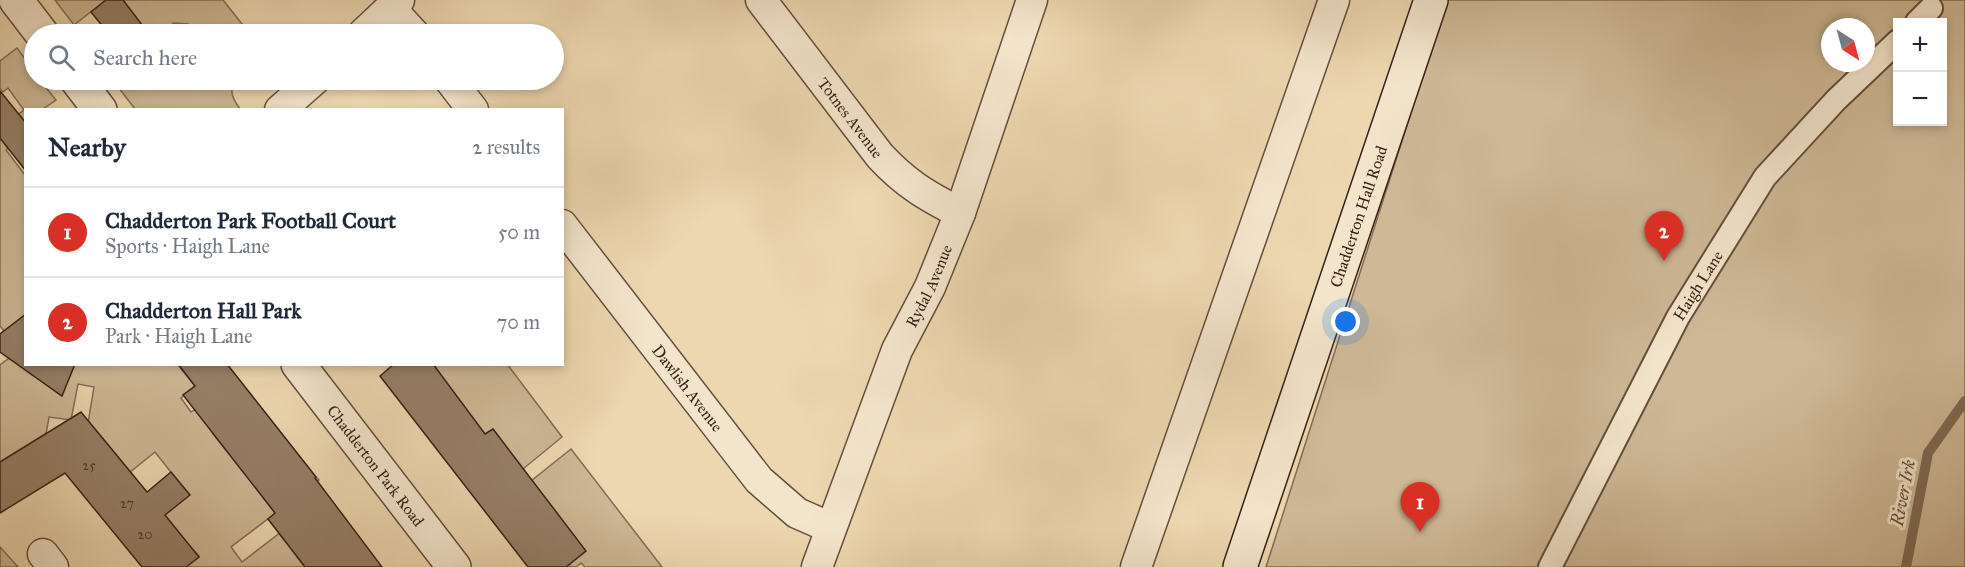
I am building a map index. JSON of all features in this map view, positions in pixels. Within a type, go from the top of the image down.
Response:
[{"type":"main road","points":[[16,0],[34,24]]},
{"type":"main road","name":"Chadderton Hall Road","points":[[1240,567],[1431,0]]},
{"type":"main road","points":[[85,90],[98,108]]},
{"type":"main road","name":"Chadderton Park Road","points":[[300,366],[454,567]]},
{"type":"street","name":"Totnes Avenue","points":[[762,0],[880,156],[899,177],[923,194],[960,213]]},
{"type":"street","name":"Rydal Avenue","points":[[817,567],[897,350],[930,287],[960,213],[1032,0]]},
{"type":"street","points":[[1136,567],[1334,0]]},
{"type":"street","points":[[374,24],[395,5],[407,24]]},
{"type":"street","name":"Haigh Lane","points":[[1550,567],[1678,317],[1765,177],[1836,99],[1893,46]]},
{"type":"street","points":[[282,108],[303,90]]},
{"type":"street","points":[[458,90],[471,108]]},
{"type":"street","name":"Dawlish Avenue","points":[[564,228],[759,480],[797,513],[831,528]]},
{"type":"shaded area","points":[[55,0],[106,0],[75,24]]},
{"type":"shaded area","points":[[123,0],[223,0],[242,24],[133,24],[138,20]]},
{"type":"shaded area","points":[[1447,0],[1965,0],[1965,567],[1909,567],[1907,565],[1906,567],[1266,567]]},
{"type":"shaded area","points":[[17,48],[24,57],[24,90],[48,90],[56,100],[44,108],[24,108],[24,110],[8,88],[3,92],[0,88],[0,61]]},
{"type":"shaded area","points":[[120,90],[232,90],[232,95],[239,108],[134,108]]},
{"type":"shaded area","points":[[24,110],[24,124],[3,141],[8,148],[6,150],[24,174],[24,330],[4,331],[0,326],[0,128]]},
{"type":"shaded area","points":[[24,347],[24,366],[179,366],[195,386],[181,398],[191,412],[207,401],[213,434],[244,473],[272,492],[264,498],[273,510],[316,477],[319,480],[231,547],[242,562],[281,532],[305,567],[186,567],[199,556],[188,544],[183,548],[156,516],[189,495],[155,452],[124,477],[123,463],[103,439],[79,458],[94,387],[78,384],[71,420],[49,417],[46,434],[0,462],[0,365]]},
{"type":"shaded area","points":[[434,366],[509,366],[562,437],[512,478],[501,440],[493,429],[479,439]]},
{"type":"shaded area","points":[[571,449],[662,567],[585,567],[581,563],[576,567],[567,566],[531,481]]},
{"type":"shaded area","points":[[0,547],[18,567],[0,567]]},
{"type":"building","points":[[106,0],[123,0],[141,24],[101,24],[91,12]]},
{"type":"building","points":[[0,91],[24,121],[24,168],[0,138]]},
{"type":"building","points":[[24,316],[24,366],[74,366],[62,396],[0,352],[0,334]]},
{"type":"building","points":[[180,366],[229,366],[316,477],[382,567],[305,567],[268,519],[275,513],[183,395],[195,386]]},
{"type":"building","points":[[392,366],[434,366],[485,434],[493,429],[586,551],[566,567],[528,567],[380,376]]},
{"type":"building","points":[[81,412],[147,492],[171,472],[190,495],[165,515],[199,557],[186,567],[142,567],[65,473],[0,513],[0,462]]},
{"type":"waterway","name":"River Irk","points":[[1906,567],[1928,453],[1965,401]]},
{"type":"place","name":"Chadderton Hall Park","points":[[1664,261]]},
{"type":"place","name":"Chadderton Park Football Court","points":[[1420,532]]}]
